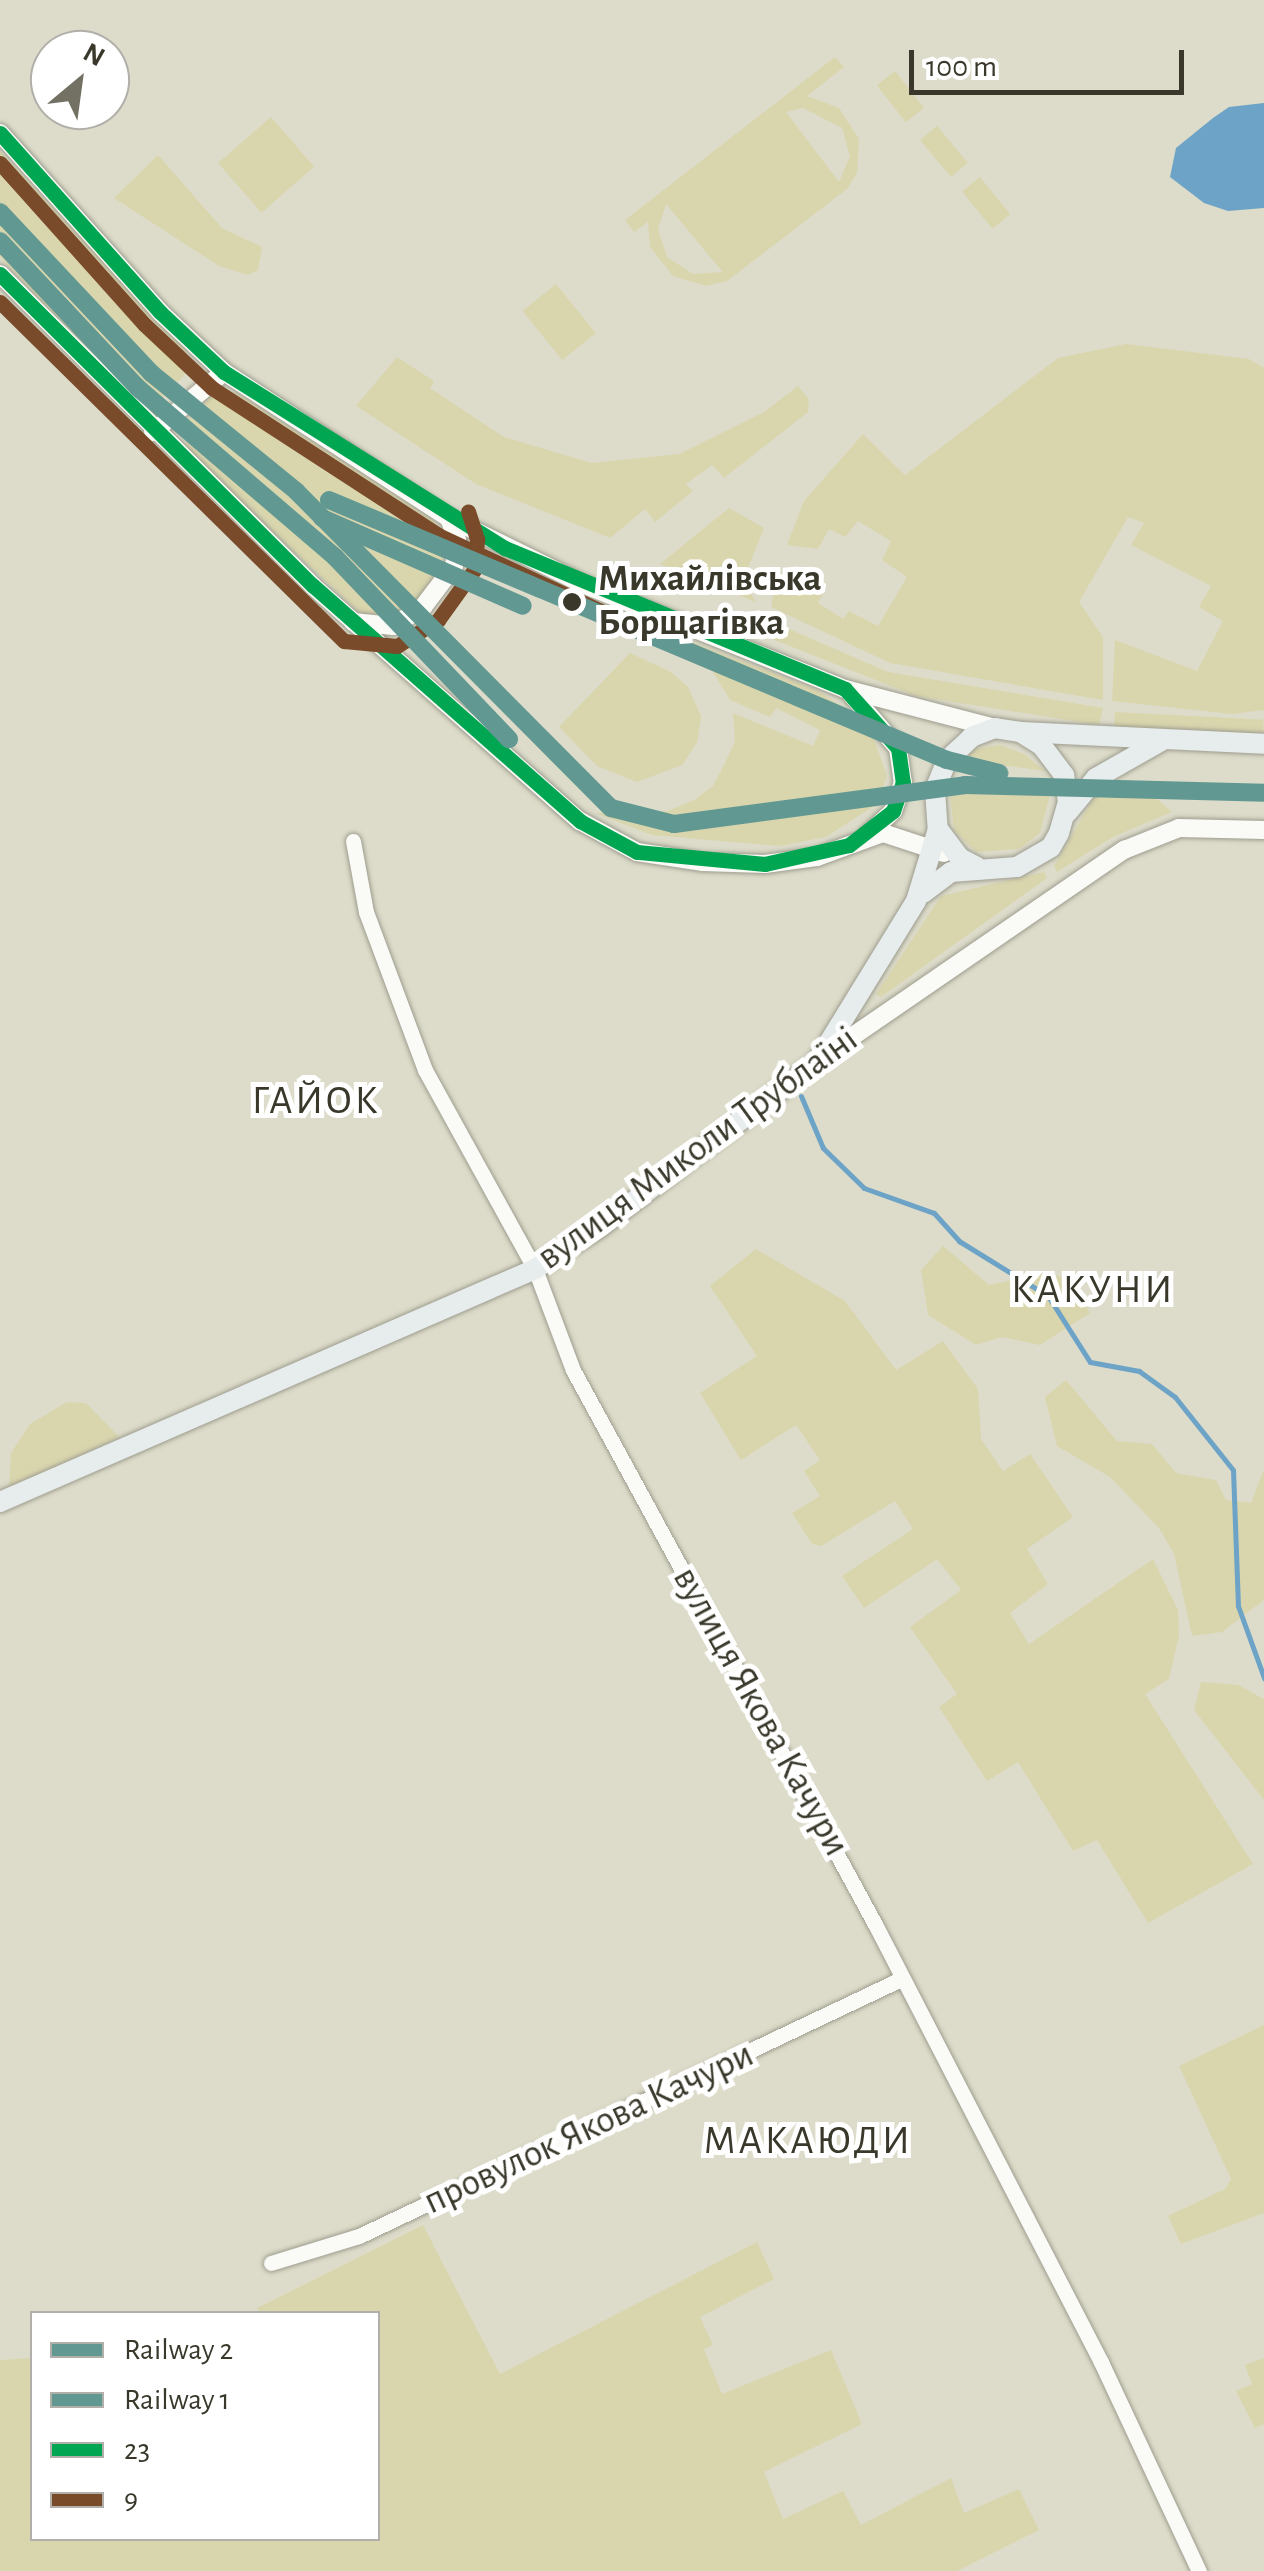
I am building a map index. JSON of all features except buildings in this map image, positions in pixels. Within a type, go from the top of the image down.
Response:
[{"type":"main road","points":[[816,1062],[916,901],[936,840],[932,802],[947,760],[972,736],[995,728],[1264,744]]},
{"type":"main road","points":[[1020,732],[1041,745],[1064,776],[1066,815]]},
{"type":"main road","points":[[936,840],[969,863],[1018,867],[1050,846],[1066,815],[1096,778],[1172,736]]},
{"type":"main road","points":[[916,901],[951,872],[969,863]]},
{"type":"main road","name":"вулиця Миколи Трублаїні","points":[[0,1502],[534,1269],[600,1228],[816,1062]]},
{"type":"street","points":[[0,133],[160,312],[224,372],[449,518],[585,585],[845,689],[995,728]]},
{"type":"street","points":[[0,274],[154,432],[352,622],[546,796],[637,852],[765,864],[818,857],[866,836],[893,811],[904,782],[898,748],[845,689]]},
{"type":"street","points":[[154,432],[224,372]]},
{"type":"street","points":[[352,622],[394,626],[423,607],[454,566],[457,540],[449,518]]},
{"type":"street","name":"вулиця Миколи Трублаїні","points":[[816,1062],[1124,850],[1179,828],[1264,830]]},
{"type":"street","points":[[866,836],[896,834],[936,840]]},
{"type":"street","name":"вулиця Якова Качури","points":[[354,841],[366,912],[425,1070],[534,1269],[574,1370],[901,1979],[1101,2362],[1199,2571]]},
{"type":"street","name":"провулок Якова Качури","points":[[270,2263],[359,2236],[901,1979]]},
{"type":"shaded area","points":[[835,57],[844,67],[807,96],[839,108],[859,139],[857,173],[847,189],[727,281],[706,286],[673,276],[650,247],[648,222],[634,232],[625,220]],"holes":[[[803,108],[842,128],[850,156],[839,182],[786,112]],[[666,204],[722,271],[722,272],[693,274],[667,257],[658,229]]]},
{"type":"shaded area","points":[[895,71],[924,108],[906,122],[877,85]]},
{"type":"shaded area","points":[[271,117],[314,167],[261,213],[218,163]]},
{"type":"shaded area","points":[[937,126],[968,163],[951,177],[920,140]]},
{"type":"shaded area","points":[[0,151],[186,350],[188,371],[162,399],[134,400],[0,257]]},
{"type":"shaded area","points":[[158,155],[222,228],[262,247],[258,270],[248,275],[219,266],[114,198]]},
{"type":"shaded area","points":[[980,177],[1010,214],[992,229],[962,191]]},
{"type":"shaded area","points":[[556,284],[596,333],[562,360],[523,311]]},
{"type":"shaded area","points":[[1126,344],[1249,359],[1264,368],[1264,710],[1232,714],[1112,701],[1115,640],[1197,671],[1223,621],[1199,607],[1211,586],[1131,545],[1144,523],[1128,517],[1079,602],[1103,637],[1103,700],[890,663],[771,607],[777,574],[814,582],[823,593],[818,603],[843,619],[849,611],[878,626],[907,577],[882,560],[891,541],[858,521],[845,537],[829,529],[818,549],[787,545],[804,501],[863,434],[905,475],[1058,358]]},
{"type":"shaded area","points":[[397,357],[434,381],[430,388],[504,437],[592,463],[679,454],[764,412],[798,386],[809,400],[808,412],[724,478],[712,465],[686,484],[693,491],[655,522],[645,509],[610,538],[476,484],[356,406]]},
{"type":"shaded area","points":[[236,392],[432,519],[446,535],[441,575],[410,608],[382,620],[362,615],[186,451],[185,422],[212,395]]},
{"type":"shaded area","points":[[729,508],[764,528],[743,581],[756,602],[660,564]]},
{"type":"shaded area","points":[[766,619],[888,672],[1103,708],[1099,725],[916,696],[762,635]]},
{"type":"shaded area","points":[[666,632],[817,690],[857,717],[664,639]]},
{"type":"shaded area","points":[[630,653],[671,672],[688,687],[701,716],[697,743],[682,765],[637,782],[597,766],[559,727]]},
{"type":"shaded area","points":[[710,667],[872,733],[887,776],[877,804],[826,837],[780,846],[652,835],[595,813],[668,811],[694,800],[713,786],[735,741],[733,713],[813,746],[820,730],[776,708],[770,717],[730,700]]},
{"type":"shaded area","points":[[1115,712],[1264,720],[1263,735],[1114,727]]},
{"type":"shaded area","points":[[1000,745],[1024,754],[1045,771],[964,760],[974,749]]},
{"type":"shaded area","points":[[1052,788],[1040,833],[1019,849],[976,852],[954,830],[950,795]]},
{"type":"shaded area","points":[[1151,794],[1172,812],[1113,837],[1057,872],[1054,866],[1094,797]]},
{"type":"shaded area","points":[[1044,872],[1047,878],[881,997],[876,994],[941,896]]},
{"type":"shaded area","points":[[943,1246],[989,1285],[1047,1273],[1070,1279],[1090,1313],[1040,1345],[1002,1337],[976,1345],[928,1315],[921,1270]]},
{"type":"shaded area","points":[[756,1249],[845,1301],[896,1370],[943,1341],[978,1389],[981,1439],[1003,1471],[1030,1454],[1073,1517],[1027,1549],[1048,1584],[1010,1613],[1029,1644],[1153,1559],[1178,1610],[1179,1636],[1169,1679],[1145,1694],[1253,1864],[1148,1923],[1097,1840],[1073,1851],[1018,1762],[987,1781],[939,1707],[957,1694],[910,1627],[961,1590],[937,1559],[864,1608],[842,1576],[913,1529],[895,1501],[821,1546],[812,1544],[792,1513],[820,1496],[804,1471],[820,1460],[796,1425],[741,1460],[700,1393],[757,1356],[710,1286]]},
{"type":"shaded area","points":[[1066,1380],[1117,1441],[1152,1444],[1176,1473],[1216,1480],[1226,1500],[1251,1503],[1264,1469],[1264,1600],[1222,1632],[1192,1636],[1174,1554],[1159,1528],[1110,1477],[1057,1446],[1045,1397]]},
{"type":"shaded area","points":[[67,1402],[86,1403],[119,1437],[9,1490],[11,1453],[30,1424]]},
{"type":"shaded area","points":[[1201,1682],[1238,1685],[1264,1699],[1264,1800],[1194,1710]]},
{"type":"shaded area","points":[[1264,2025],[1264,2213],[1181,2244],[1168,2216],[1225,2189],[1231,2179],[1179,2066]]},
{"type":"shaded area","points":[[423,2225],[500,2374],[757,2242],[774,2279],[700,2317],[713,2345],[704,2349],[722,2394],[831,2350],[862,2424],[764,2472],[783,2519],[843,2491],[861,2525],[951,2478],[964,2513],[1019,2489],[1039,2530],[957,2571],[0,2571],[0,2360],[30,2358],[30,2541],[380,2541],[380,2311],[257,2308]]},
{"type":"shaded area","points":[[1264,2358],[1264,2424],[1255,2428],[1236,2391],[1252,2384],[1245,2365]]},
{"type":"water","points":[[1264,103],[1264,208],[1228,211],[1204,203],[1170,177],[1176,148],[1213,118],[1229,107]]},
{"type":"waterway","points":[[801,1096],[823,1148],[864,1188],[934,1213],[959,1241],[1048,1296],[1090,1362],[1139,1371],[1175,1397],[1233,1470],[1238,1606],[1264,1678]]},
{"type":"rail line","name":"2","points":[[0,212],[151,373],[296,491],[611,808],[674,824],[965,785],[1264,793]]},
{"type":"rail line","name":"1","points":[[0,241],[138,388],[335,557],[509,739]]},
{"type":"rail line","name":"2","points":[[329,500],[947,760],[999,773]]},
{"type":"rail line","name":"1","points":[[322,518],[523,606]]},
{"type":"transit line","name":"23","points":[[0,133],[160,312],[224,372],[505,548],[845,689],[898,748],[903,782],[893,811],[849,845],[765,864],[637,852],[580,821],[313,586],[0,274]]},
{"type":"transit line","name":"9","points":[[0,163],[145,325],[212,388],[438,535],[655,636]]},
{"type":"transit line","name":"9","points":[[0,302],[344,641],[397,646],[438,620],[474,570],[477,539],[468,511]]},
{"type":"place","name":"Михайлівська Борщагівка","points":[[572,602]]},
{"type":"district","name":"ГАЙОК","points":[[316,1101]]},
{"type":"district","name":"КАКУНИ","points":[[1093,1290]]},
{"type":"district","name":"МАКАЮДИ","points":[[808,2141]]}]
